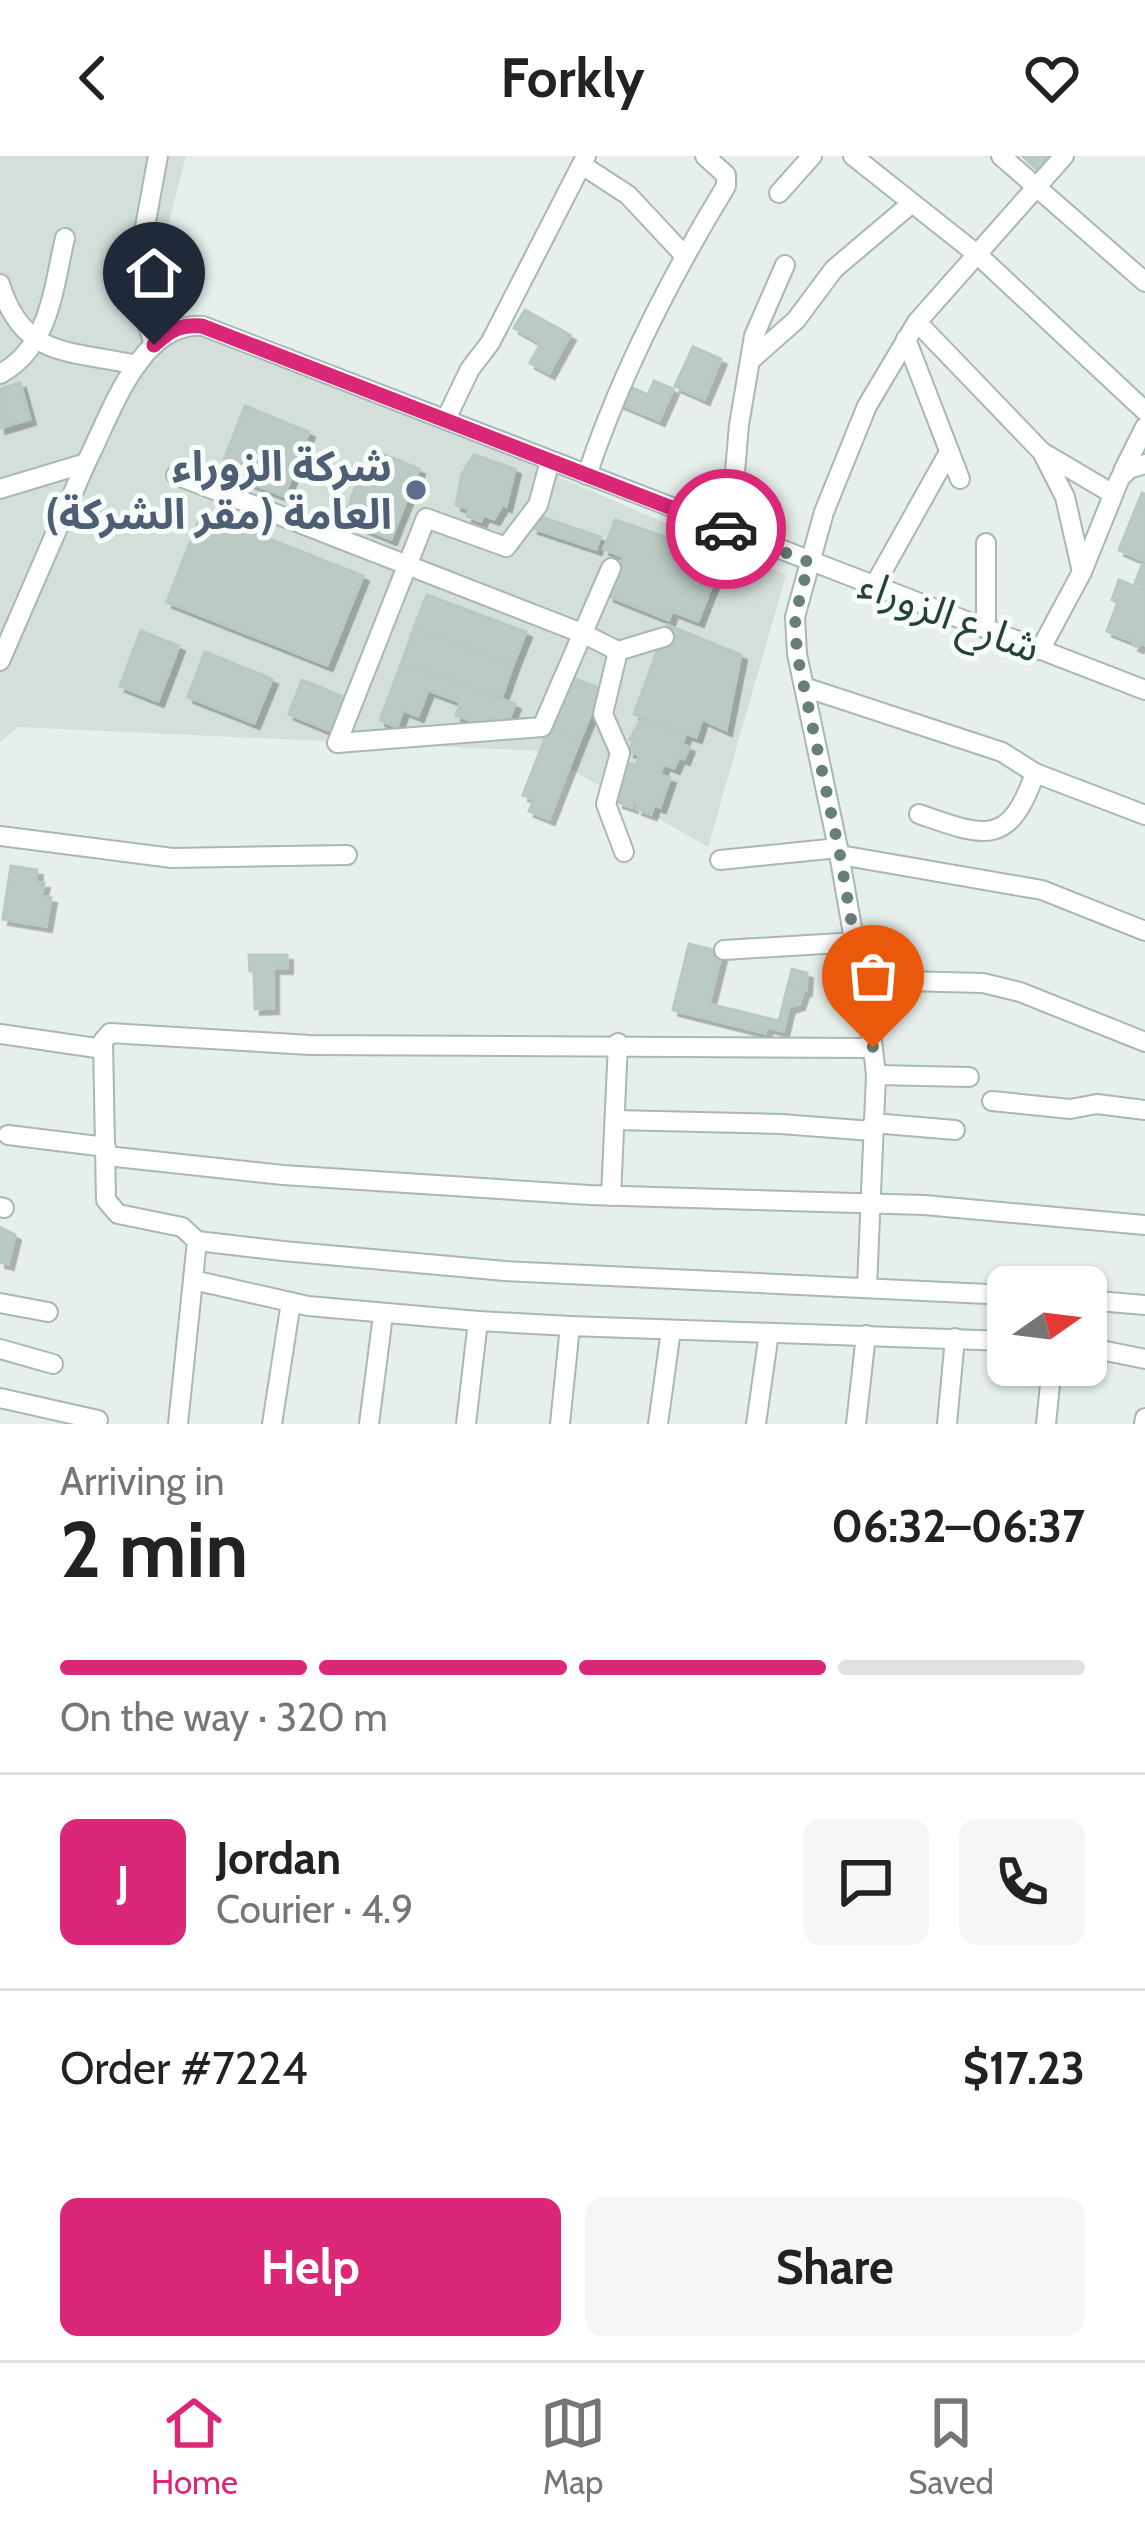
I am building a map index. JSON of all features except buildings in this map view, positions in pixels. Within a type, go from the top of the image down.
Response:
[{"type":"street","points":[[0,661],[86,463],[137,365],[154,345],[135,281],[158,156]]},
{"type":"street","points":[[586,475],[632,357],[726,186],[726,175],[705,156]]},
{"type":"street","points":[[779,194],[812,156]]},
{"type":"street","points":[[853,156],[978,255],[1145,411]]},
{"type":"street","points":[[1001,156],[1145,282]]},
{"type":"street","points":[[867,1287],[876,1075],[864,980],[804,687],[795,617],[824,512],[867,406],[912,331],[1064,156]]},
{"type":"street","points":[[446,419],[584,161],[628,195],[684,255]]},
{"type":"street","points":[[752,359],[796,320],[834,269],[912,203]]},
{"type":"street","points":[[0,374],[20,361],[37,341],[64,238]]},
{"type":"street","points":[[730,530],[739,424],[754,336],[785,265]]},
{"type":"street","points":[[0,284],[16,325],[37,341],[137,365]]},
{"type":"street","name":"شارع الزوراء","points":[[154,345],[169,331],[202,326],[1145,690]]},
{"type":"street","points":[[912,331],[1042,452],[1117,486]]},
{"type":"street","points":[[912,331],[948,454],[960,479]]},
{"type":"street","points":[[1040,650],[1082,572],[1145,427]]},
{"type":"street","points":[[1042,452],[1065,497],[1082,572]]},
{"type":"street","points":[[874,586],[948,454]]},
{"type":"street","points":[[550,461],[538,505],[506,547],[426,518],[337,743],[542,727],[611,568]]},
{"type":"street","points":[[0,489],[86,463]]},
{"type":"street","points":[[1117,486],[1129,469],[1145,464]]},
{"type":"street","points":[[176,476],[618,651],[664,638]]},
{"type":"street","points":[[986,543],[986,629]]},
{"type":"street","points":[[0,615],[20,610]]},
{"type":"street","points":[[618,651],[603,714],[620,753],[606,804],[624,852]]},
{"type":"street","points":[[804,687],[1002,752],[1035,773],[1145,815]]},
{"type":"street","points":[[920,814],[980,835],[995,830],[1010,820],[1028,794],[1035,773]]},
{"type":"street","points":[[0,836],[172,858],[347,855]]},
{"type":"street","points":[[720,860],[839,851],[1042,890],[1145,931]]},
{"type":"street","points":[[724,950],[856,942]]},
{"type":"street","points":[[864,980],[983,982],[1145,1042]]},
{"type":"street","points":[[873,1048],[618,1043],[310,1045],[110,1033],[103,1040],[105,1189],[110,1208],[134,1220],[182,1227],[196,1241],[505,1271],[987,1293]]},
{"type":"street","points":[[0,1034],[103,1049]]},
{"type":"street","points":[[610,1196],[618,1043]]},
{"type":"street","points":[[876,1075],[969,1077]]},
{"type":"street","points":[[992,1101],[1145,1110]]},
{"type":"street","points":[[615,1120],[955,1130]]},
{"type":"street","points":[[8,1136],[283,1175],[610,1196],[870,1203],[1145,1225]]},
{"type":"street","points":[[178,1424],[196,1241]]},
{"type":"street","points":[[193,1280],[291,1302],[383,1315],[987,1340]]},
{"type":"street","points":[[272,1424],[291,1302]]},
{"type":"street","points":[[1107,1302],[1145,1305]]},
{"type":"street","points":[[0,1303],[48,1312]]},
{"type":"street","points":[[369,1424],[383,1315]]},
{"type":"street","points":[[466,1424],[478,1322]]},
{"type":"street","points":[[560,1424],[570,1326]]},
{"type":"street","points":[[658,1424],[670,1330]]},
{"type":"street","points":[[756,1424],[769,1333]]},
{"type":"street","points":[[856,1424],[866,1335]]},
{"type":"street","points":[[947,1424],[955,1338]]},
{"type":"street","points":[[0,1349],[53,1364]]},
{"type":"street","points":[[1107,1351],[1145,1359]]},
{"type":"street","points":[[1046,1424],[1050,1386]]},
{"type":"street","points":[[0,1398],[98,1420]]},
{"type":"shaded area","points":[[0,156],[186,156],[148,300],[786,575],[708,847],[539,751],[18,727],[0,742]]},
{"type":"way so far","points":[[726,529],[809,562],[795,617],[797,654],[840,855],[873,1048]]},
{"type":"place","name":"شركة الزوراء العامة (مقر الشركة)","points":[[416,490]]},
{"type":"route","points":[[154,345],[169,331],[202,326],[726,529]]}]
